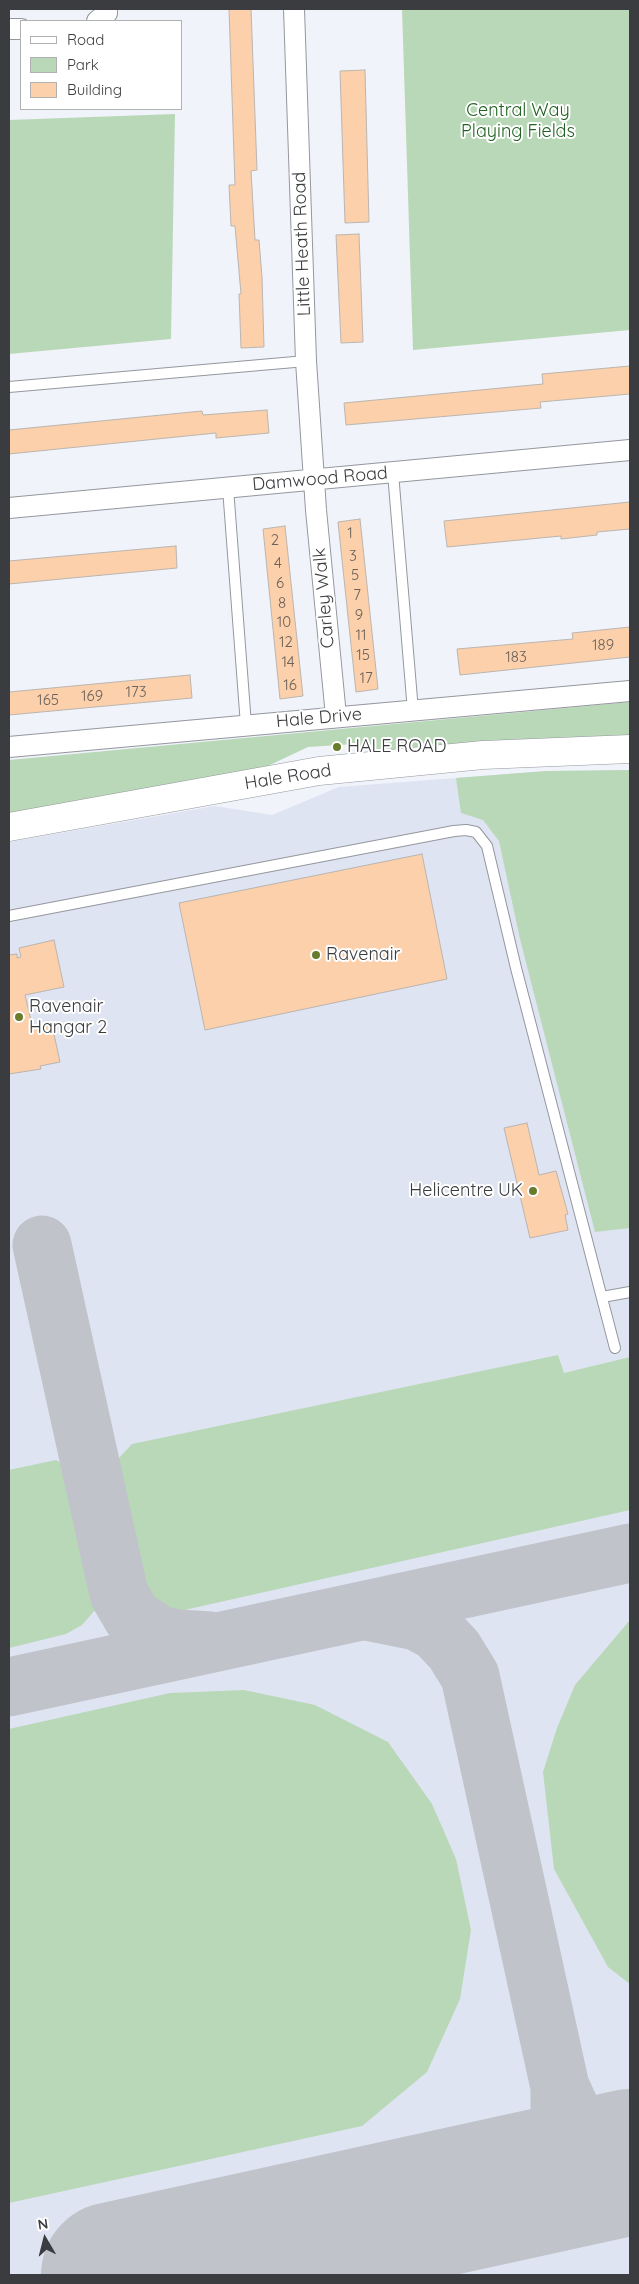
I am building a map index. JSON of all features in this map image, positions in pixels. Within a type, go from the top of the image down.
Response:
[{"type":"street","points":[[98,20],[107,12],[107,9]]},
{"type":"street","name":"Little Heath Road","points":[[294,9],[306,361],[314,480]]},
{"type":"street","name":"Damwood Road","points":[[9,508],[630,450]]},
{"type":"street","name":"Carley Walk","points":[[314,480],[336,716]]},
{"type":"street","name":"Hale Drive","points":[[9,747],[336,716],[413,711],[630,691]]},
{"type":"street","name":"Hale Road","points":[[9,826],[319,771],[483,754],[630,749]]},
{"type":"lane","points":[[9,387],[306,361]]},
{"type":"lane","points":[[393,472],[413,711]]},
{"type":"lane","points":[[228,488],[246,725]]},
{"type":"lane","points":[[9,916],[454,831],[466,830],[476,832],[487,846],[518,978],[616,1348]]},
{"type":"lane","points":[[602,1297],[630,1292]]},
{"type":"shaded area","points":[[630,770],[630,2275],[9,2275],[9,842],[215,806],[272,815],[339,787],[546,771]]},
{"type":"green space","name":"Central Way Playing Fields","points":[[402,9],[630,9],[630,330],[413,350]]},
{"type":"green space","points":[[175,114],[171,339],[9,354],[9,120]]},
{"type":"green space","points":[[630,702],[630,739],[374,752],[355,744],[308,747],[257,771],[9,817],[9,760]]},
{"type":"green space","points":[[630,770],[630,1228],[595,1232],[520,939],[499,841],[483,820],[461,813],[456,778],[546,771]]},
{"type":"green space","points":[[558,1355],[564,1373],[630,1357],[630,1510],[180,1611],[156,1603],[138,1586],[126,1555],[112,1483],[119,1458],[132,1444]]},
{"type":"green space","points":[[56,1460],[63,1464],[73,1479],[80,1496],[94,1553],[99,1594],[95,1610],[82,1625],[66,1634],[9,1648],[9,1470]]},
{"type":"green space","points":[[630,1620],[630,1984],[608,1967],[554,1869],[543,1772],[557,1728],[575,1685]]},
{"type":"green space","points":[[244,1690],[315,1705],[388,1742],[432,1804],[456,1859],[471,1930],[460,1999],[427,2072],[362,2126],[9,2203],[9,1729],[170,1693]]},
{"type":"building","points":[[229,9],[251,9],[257,170],[251,171],[255,240],[259,240],[262,277],[264,347],[241,348],[239,294],[241,294],[235,226],[231,226],[229,185],[235,185]]},
{"type":"building","points":[[365,70],[369,222],[345,223],[340,71]]},
{"type":"building","points":[[359,234],[363,342],[341,343],[336,235]]},
{"type":"building","points":[[630,366],[630,394],[540,402],[541,408],[346,425],[344,403],[543,384],[542,374]]},
{"type":"building","points":[[267,410],[269,433],[216,438],[216,433],[9,454],[9,430],[202,411],[203,415]]},
{"type":"building","points":[[630,502],[630,529],[597,532],[597,535],[561,539],[561,536],[447,547],[444,521]]},
{"type":"building","points":[[360,519],[378,689],[356,692],[338,522]]},
{"type":"building","points":[[285,526],[303,696],[280,699],[263,529]]},
{"type":"building","points":[[176,546],[177,568],[9,584],[9,561]]},
{"type":"building","points":[[630,627],[630,657],[460,675],[457,649],[573,639],[572,633]]},
{"type":"building","points":[[190,675],[192,698],[9,715],[9,692]]},
{"type":"building","name":"Ravenair","points":[[422,854],[447,979],[205,1030],[179,903]]},
{"type":"building","points":[[54,940],[64,987],[25,995],[33,1029],[52,1025],[60,1062],[40,1066],[41,1069],[9,1074],[9,955],[17,954],[17,958],[21,957],[19,948]]},
{"type":"building","points":[[527,1123],[539,1175],[556,1171],[568,1214],[565,1215],[568,1230],[530,1238],[504,1128]]},
{"type":"taxiway","points":[[42,1245],[119,1594],[133,1618],[159,1635],[178,1639],[210,1641]]},
{"type":"taxiway","points":[[9,1687],[630,1553]]},
{"type":"taxiway","points":[[367,1611],[417,1621],[437,1632],[454,1650],[470,1676],[560,2087],[560,2117],[551,2146],[540,2162],[522,2179],[486,2193]]},
{"type":"taxiway","points":[[560,2087],[572,2113],[590,2135],[604,2144],[630,2154]]},
{"type":"runway","points":[[114,2275],[630,2162]]},
{"type":"place","name":"HALE ROAD","points":[[337,747]]},
{"type":"place","name":"Ravenair","points":[[316,955]]},
{"type":"place","name":"Ravenair Hangar 2","points":[[19,1017]]},
{"type":"place","name":"Helicentre UK","points":[[533,1191]]}]
